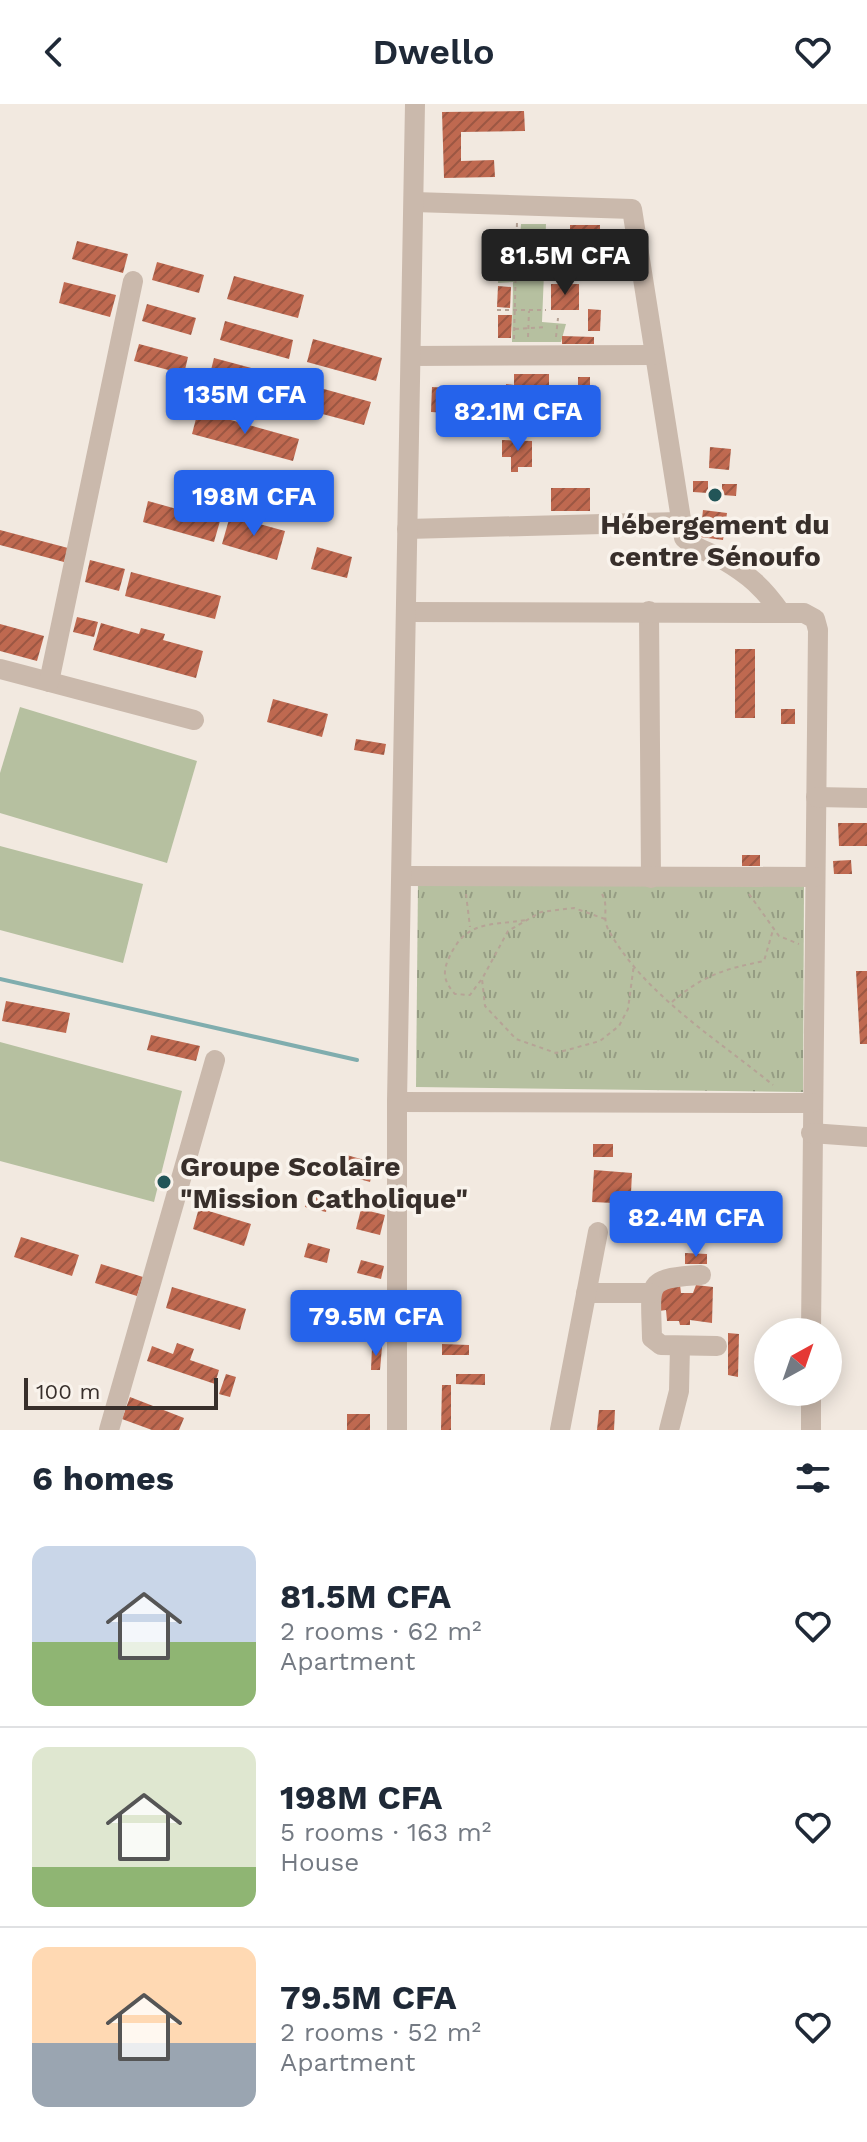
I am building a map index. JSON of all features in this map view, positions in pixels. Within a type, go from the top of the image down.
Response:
[{"type":"street","points":[[397,1430],[397,1102],[415,104]]},
{"type":"street","points":[[414,202],[632,209],[679,522],[684,538],[693,547],[718,556],[760,583],[781,613]]},
{"type":"street","points":[[49,682],[133,281]]},
{"type":"street","points":[[411,356],[654,355]]},
{"type":"street","points":[[407,529],[679,522]]},
{"type":"street","points":[[406,612],[649,611],[810,615],[818,630],[811,1318]]},
{"type":"street","points":[[649,611],[651,878]]},
{"type":"street","points":[[0,669],[194,720]]},
{"type":"street","points":[[816,797],[867,798]]},
{"type":"street","points":[[402,876],[815,877]]},
{"type":"street","points":[[109,1430],[215,1060]]},
{"type":"street","points":[[397,1102],[812,1103]]},
{"type":"street","points":[[811,1133],[867,1137]]},
{"type":"street","points":[[560,1430],[598,1232]]},
{"type":"street","points":[[701,1275],[660,1279],[651,1293],[652,1338],[661,1345],[717,1346]]},
{"type":"street","points":[[586,1293],[651,1293]]},
{"type":"street","points":[[669,1430],[679,1391],[680,1346]]},
{"type":"street","points":[[811,1406],[811,1430]]},
{"type":"path","points":[[514,342],[517,221]]},
{"type":"path","points":[[515,269],[549,269]]},
{"type":"path","points":[[497,310],[546,310]]},
{"type":"path","points":[[528,341],[529,310]]},
{"type":"path","points":[[555,356],[558,318]]},
{"type":"path","points":[[514,329],[545,327]]},
{"type":"path","points":[[465,875],[470,929]]},
{"type":"path","points":[[595,877],[606,902],[608,929],[645,980],[781,1092],[780,1103]]},
{"type":"path","points":[[746,877],[748,892],[773,930],[798,944],[814,943]]},
{"type":"path","points":[[529,919],[470,929],[457,938],[443,970],[447,985],[455,994],[470,995],[508,931],[529,919],[541,912],[574,908],[605,919]]},
{"type":"path","points":[[672,1002],[691,985],[721,971],[737,964],[764,961],[773,930]]},
{"type":"path","points":[[482,979],[485,1006],[516,1039],[556,1053],[600,1041],[619,1026],[628,1009],[634,964]]},
{"type":"green space","points":[[521,224],[546,224],[542,322],[566,324],[561,342],[512,342],[513,282],[498,283],[499,238],[520,237]]},
{"type":"green space","points":[[20,707],[197,761],[167,863],[0,813],[0,773]]},
{"type":"green space","points":[[0,846],[143,884],[123,963],[0,930]]},
{"type":"green space","points":[[418,881],[804,886],[803,1092],[416,1087]]},
{"type":"green space","points":[[0,1042],[182,1091],[154,1202],[0,1161]]},
{"type":"building","points":[[524,111],[525,131],[461,132],[461,161],[494,160],[495,177],[444,178],[442,112]]},
{"type":"building","points":[[570,225],[600,225],[600,257],[570,258]]},
{"type":"building","points":[[77,241],[128,254],[123,273],[72,259]]},
{"type":"building","points":[[157,262],[204,275],[199,293],[152,280]]},
{"type":"building","points":[[234,276],[304,295],[298,318],[227,299]]},
{"type":"building","points":[[64,282],[116,295],[110,317],[59,303]]},
{"type":"building","points":[[551,284],[579,284],[579,310],[551,310]]},
{"type":"building","points":[[498,286],[511,287],[510,308],[497,307]]},
{"type":"building","points":[[147,304],[196,318],[191,335],[142,321]]},
{"type":"building","points":[[588,309],[601,310],[600,331],[588,331]]},
{"type":"building","points":[[498,315],[512,315],[511,338],[498,338]]},
{"type":"building","points":[[225,321],[293,340],[289,359],[220,340]]},
{"type":"building","points":[[562,336],[594,337],[594,344],[562,344]]},
{"type":"building","points":[[313,339],[382,358],[376,381],[307,362]]},
{"type":"building","points":[[139,344],[188,357],[184,374],[134,361]]},
{"type":"building","points":[[214,358],[285,377],[279,397],[209,378]]},
{"type":"building","points":[[514,374],[549,374],[549,398],[528,398],[528,418],[506,417],[506,384],[514,385]]},
{"type":"building","points":[[578,377],[590,377],[590,391],[578,391]]},
{"type":"building","points":[[302,383],[371,402],[364,425],[296,407]]},
{"type":"building","points":[[432,387],[449,388],[448,413],[431,412]]},
{"type":"building","points":[[466,401],[492,402],[492,421],[465,420]]},
{"type":"building","points":[[198,411],[299,439],[293,461],[192,434]]},
{"type":"building","points":[[502,440],[532,441],[532,467],[518,467],[518,472],[511,472],[511,457],[502,457]]},
{"type":"building","points":[[710,447],[731,449],[729,470],[709,468]]},
{"type":"building","points":[[693,481],[708,481],[708,493],[693,492]]},
{"type":"building","points":[[722,484],[737,484],[736,496],[722,495]]},
{"type":"building","points":[[551,488],[590,488],[590,511],[551,511]]},
{"type":"building","points":[[148,501],[220,521],[214,542],[143,522]]},
{"type":"building","points":[[703,510],[727,513],[723,540],[700,537]]},
{"type":"building","points":[[230,516],[285,531],[277,560],[222,544]]},
{"type":"building","points":[[0,530],[68,548],[64,562],[0,545]]},
{"type":"building","points":[[317,547],[352,557],[347,578],[311,569]]},
{"type":"building","points":[[90,560],[125,569],[119,591],[85,582]]},
{"type":"building","points":[[131,572],[221,596],[215,619],[125,596]]},
{"type":"building","points":[[77,617],[98,622],[94,637],[73,632]]},
{"type":"building","points":[[101,623],[139,634],[141,628],[165,634],[163,640],[203,651],[196,678],[93,650]]},
{"type":"building","points":[[0,624],[44,636],[37,661],[0,651]]},
{"type":"building","points":[[735,649],[755,649],[755,718],[735,718]]},
{"type":"building","points":[[273,699],[328,714],[322,737],[267,722]]},
{"type":"building","points":[[781,709],[795,709],[795,724],[781,724]]},
{"type":"building","points":[[356,739],[386,744],[384,755],[354,750]]},
{"type":"building","points":[[838,823],[867,823],[867,846],[839,846]]},
{"type":"building","points":[[742,855],[760,855],[760,866],[742,866]]},
{"type":"building","points":[[851,860],[852,874],[834,874],[833,861]]},
{"type":"building","points":[[856,971],[867,971],[867,1044],[860,1044]]},
{"type":"building","points":[[6,1001],[70,1013],[66,1033],[2,1021]]},
{"type":"building","points":[[151,1035],[200,1046],[196,1061],[147,1050]]},
{"type":"building","points":[[593,1144],[613,1144],[613,1157],[593,1157]]},
{"type":"building","points":[[343,1154],[375,1163],[370,1182],[338,1173]]},
{"type":"building","points":[[594,1170],[632,1173],[631,1193],[614,1192],[614,1203],[592,1202]]},
{"type":"building","points":[[309,1192],[329,1198],[326,1212],[305,1207]]},
{"type":"building","points":[[199,1208],[251,1224],[244,1246],[193,1229]]},
{"type":"building","points":[[361,1209],[385,1215],[380,1235],[356,1229]]},
{"type":"building","points":[[21,1237],[79,1255],[72,1276],[14,1257]]},
{"type":"building","points":[[308,1243],[330,1249],[327,1263],[304,1257]]},
{"type":"building","points":[[685,1253],[707,1254],[707,1264],[685,1264]]},
{"type":"building","points":[[361,1260],[384,1266],[381,1279],[357,1273]]},
{"type":"building","points":[[101,1264],[143,1277],[137,1296],[95,1283]]},
{"type":"building","points":[[680,1285],[681,1293],[693,1293],[696,1285],[713,1287],[712,1323],[690,1320],[690,1325],[680,1325],[679,1321],[667,1321],[666,1310],[659,1311],[658,1290]]},
{"type":"building","points":[[172,1287],[246,1309],[240,1330],[166,1308]]},
{"type":"building","points":[[331,1307],[386,1326],[379,1345],[323,1328]]},
{"type":"building","points":[[728,1333],[739,1334],[738,1377],[728,1375]]},
{"type":"building","points":[[177,1343],[194,1349],[190,1360],[219,1370],[215,1384],[147,1361],[152,1346],[173,1354]]},
{"type":"building","points":[[442,1344],[469,1345],[469,1355],[442,1355]]},
{"type":"building","points":[[372,1347],[382,1347],[380,1370],[371,1370]]},
{"type":"building","points":[[226,1374],[236,1377],[230,1397],[219,1394]]},
{"type":"building","points":[[456,1374],[485,1374],[485,1385],[456,1384]]},
{"type":"building","points":[[442,1385],[451,1385],[451,1430],[441,1430]]},
{"type":"building","points":[[130,1397],[184,1418],[179,1430],[152,1430],[122,1419]]},
{"type":"building","points":[[599,1410],[615,1410],[614,1430],[597,1430]]},
{"type":"building","points":[[347,1414],[370,1414],[370,1430],[347,1430]]},
{"type":"waterway","points":[[0,979],[357,1060]]},
{"type":"place","name":"Hébergement du centre Sénoufo","points":[[715,495]]},
{"type":"place","name":"Groupe Scolaire \"Mission Catholique\"","points":[[164,1182]]}]
